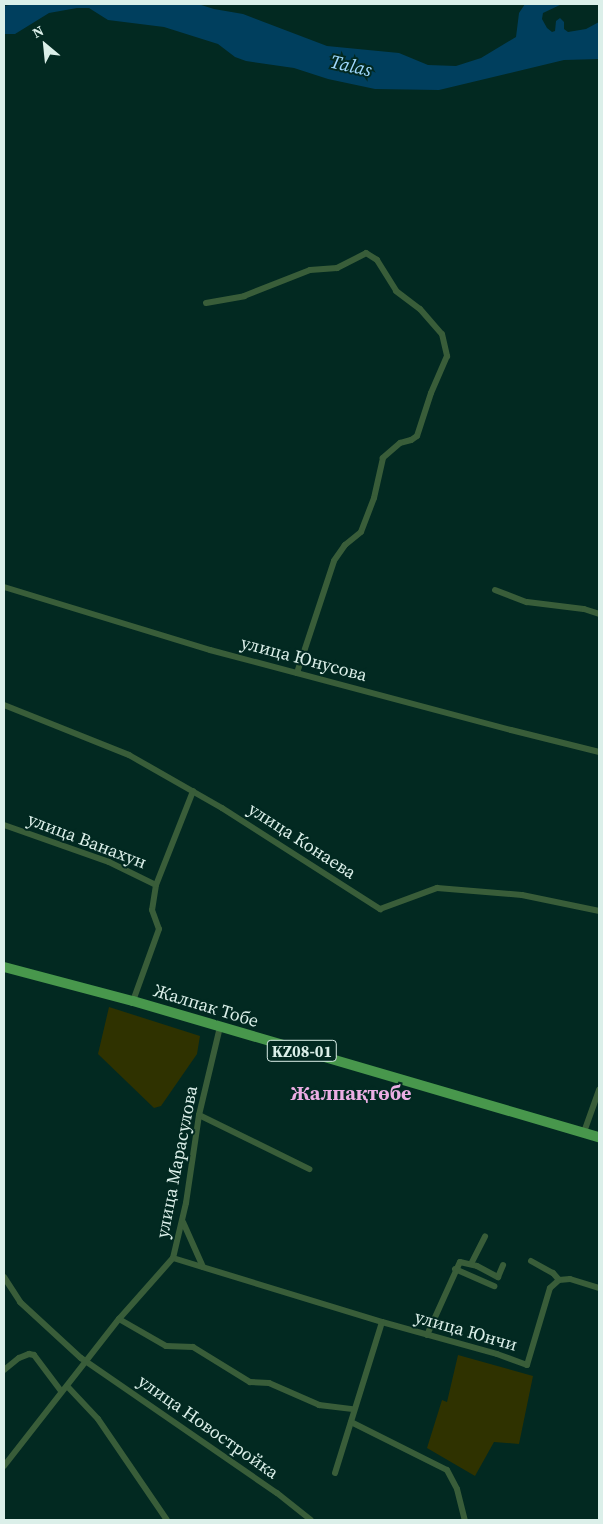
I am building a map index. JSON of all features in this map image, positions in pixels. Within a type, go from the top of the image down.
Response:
[{"type":"main road","name":"Жалпак Тобе","points":[[4,967],[133,1001],[599,1137]]},
{"type":"street","points":[[206,303],[244,296],[310,270],[337,268],[366,253],[378,260],[396,290],[420,309],[442,334],[447,356],[431,393],[417,436],[400,443],[383,458],[374,498],[361,532],[345,544],[334,561],[297,673]]},
{"type":"street","name":"улица Юнусова","points":[[4,587],[210,650],[599,752]]},
{"type":"street","points":[[495,590],[527,602],[584,609],[599,614]]},
{"type":"street","name":"улица Конаева","points":[[4,704],[129,755],[193,791],[380,909],[437,888],[522,894],[599,911]]},
{"type":"street","points":[[156,885],[193,791]]},
{"type":"street","name":"улица Ванахун","points":[[4,825],[109,862],[156,885],[152,910],[159,928],[133,1001]]},
{"type":"street","name":"улица Марасулова","points":[[4,1466],[119,1319],[174,1258],[199,1115],[220,1027]]},
{"type":"street","points":[[584,1132],[599,1090]]},
{"type":"street","points":[[199,1115],[310,1169]]},
{"type":"street","points":[[182,1220],[202,1267]]},
{"type":"street","points":[[471,1264],[484,1236]]},
{"type":"street","name":"улица Юнчи","points":[[174,1258],[382,1322],[497,1354],[527,1365],[550,1288],[559,1280]]},
{"type":"street","points":[[531,1261],[553,1272],[559,1280],[570,1279],[599,1288]]},
{"type":"street","points":[[427,1335],[455,1269],[460,1262],[471,1264],[498,1277],[503,1265]]},
{"type":"street","points":[[455,1269],[494,1286]]},
{"type":"street","points":[[4,1277],[6,1285],[20,1302],[86,1361]]},
{"type":"street","points":[[119,1319],[166,1346],[193,1347],[250,1382],[269,1383],[319,1405],[353,1409]]},
{"type":"street","points":[[335,1473],[351,1422],[353,1409],[382,1322]]},
{"type":"street","points":[[4,1370],[19,1358],[29,1354],[34,1355],[61,1391]]},
{"type":"street","name":"улица Новостройка","points":[[86,1361],[277,1493],[311,1520]]},
{"type":"street","points":[[67,1386],[98,1419],[167,1520]]},
{"type":"street","points":[[351,1422],[447,1470],[457,1489],[465,1520]]},
{"type":"green space","points":[[109,1007],[200,1036],[197,1054],[161,1106],[154,1108],[98,1054]]},
{"type":"green space","points":[[458,1355],[533,1376],[519,1444],[494,1442],[475,1476],[427,1448],[442,1400],[447,1402]]},
{"type":"water","name":"Talas","points":[[15,4],[198,4],[243,14],[327,46],[399,53],[428,65],[456,66],[481,58],[516,37],[519,13],[525,4],[562,4],[543,13],[542,19],[547,28],[552,32],[555,31],[556,21],[560,18],[564,22],[564,29],[568,32],[586,29],[599,22],[599,59],[564,60],[439,90],[375,89],[328,79],[294,68],[246,61],[235,57],[218,44],[164,27],[108,20],[89,8],[49,13],[15,34],[4,34],[4,6]]},
{"type":"district","name":"Жалпақтөбе","points":[[351,1093]]}]
